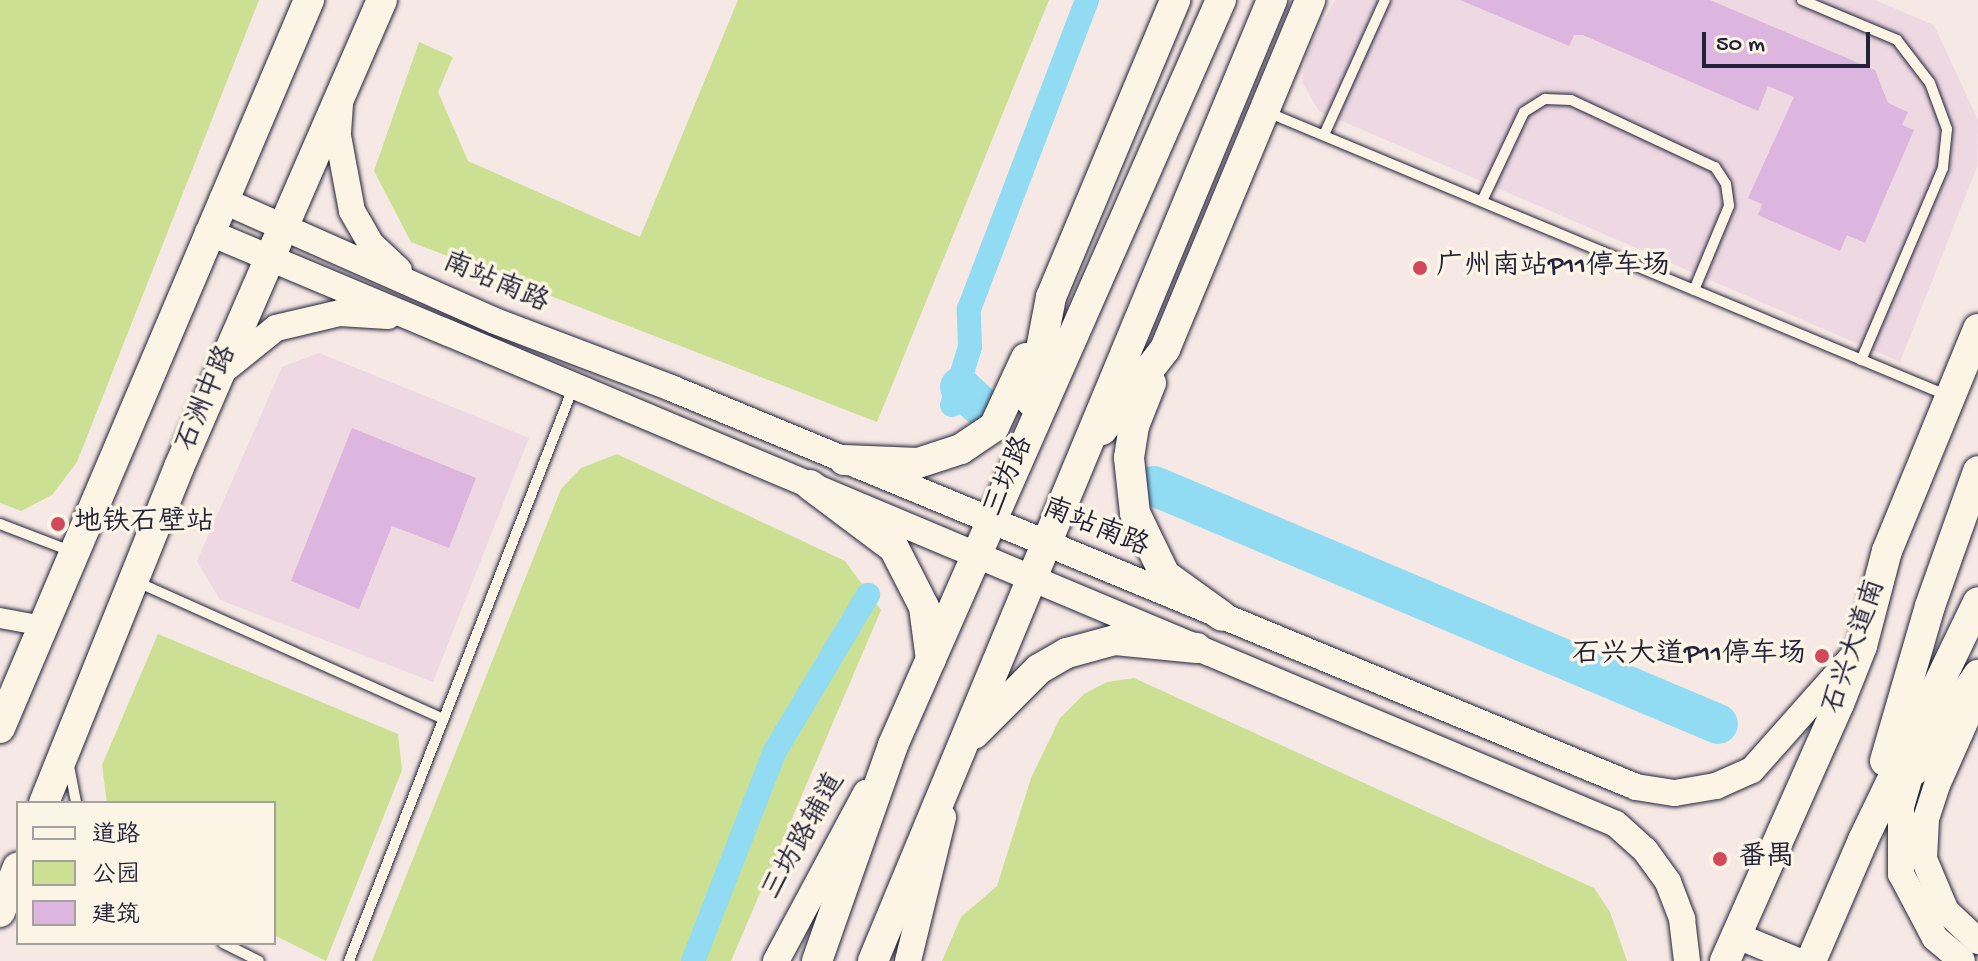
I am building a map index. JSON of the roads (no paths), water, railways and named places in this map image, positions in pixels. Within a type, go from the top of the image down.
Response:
[{"type":"main road","points":[[0,728],[309,0]]},
{"type":"main road","name":"石洲中路","points":[[45,801],[268,258],[382,0]]},
{"type":"main road","points":[[844,460],[918,463],[979,439],[1005,411],[1175,0]]},
{"type":"main road","name":"三坊路","points":[[817,961],[893,745],[1221,0]]},
{"type":"main road","name":"三坊路","points":[[873,961],[1076,464],[1272,0]]},
{"type":"main road","points":[[1222,616],[1165,575],[1135,513],[1129,458],[1134,426],[1310,0]]},
{"type":"main road","points":[[1026,439],[1051,297]]},
{"type":"main road","name":"石兴大道南","points":[[1730,948],[1862,646],[1887,551],[1978,329]]},
{"type":"main road","points":[[1076,464],[1165,349]]},
{"type":"main road","points":[[1863,840],[1930,606],[1978,471]]},
{"type":"main road","points":[[810,485],[894,548],[924,607],[931,660]]},
{"type":"main road","points":[[1811,961],[1863,840],[1978,602]]},
{"type":"main road","points":[[959,756],[1039,669],[1067,653],[1115,640],[1197,648]]},
{"type":"main road","points":[[1863,840],[1978,675]]},
{"type":"main road","points":[[0,912],[16,872]]},
{"type":"street","points":[[340,100],[338,136],[352,211],[371,244],[420,288]]},
{"type":"street","name":"南站南路","points":[[222,200],[420,288],[1636,787],[1675,793],[1716,786],[1752,770],[1862,646]]},
{"type":"street","points":[[208,232],[1616,824],[1645,850],[1668,882],[1682,919],[1687,961]]},
{"type":"street","points":[[219,375],[263,336],[312,316],[407,317]]},
{"type":"street","points":[[0,618],[43,626]]},
{"type":"street","points":[[1978,693],[1933,796],[1926,819],[1924,859],[1946,911],[1978,941]]},
{"type":"street","points":[[1933,697],[1909,776],[1898,840],[1901,874],[1935,938],[1962,961]]},
{"type":"street","name":"三坊路辅道","points":[[776,961],[893,745]]},
{"type":"street","points":[[908,961],[959,756]]},
{"type":"street","points":[[1730,948],[1798,961]]},
{"type":"lane","points":[[1324,135],[1385,0]]},
{"type":"lane","points":[[1802,0],[1897,40],[1930,83],[1947,129],[1943,168],[1861,360]]},
{"type":"lane","points":[[1482,201],[1524,112],[1545,99],[1571,100],[1715,167],[1726,184],[1729,206],[1694,290]]},
{"type":"lane","points":[[1263,110],[1948,396]]},
{"type":"lane","points":[[349,961],[574,386]]},
{"type":"lane","points":[[0,524],[73,553]]},
{"type":"lane","points":[[134,580],[444,719]]},
{"type":"lane","points":[[67,747],[76,801]]},
{"type":"lane","points":[[227,945],[259,961]]},
{"type":"waterway","points":[[952,405],[970,347],[969,309],[1087,0]]},
{"type":"waterway","points":[[960,387],[979,405]]},
{"type":"waterway","points":[[1154,486],[1718,724]]},
{"type":"waterway","points":[[693,961],[775,751],[868,595]]},
{"type":"place","name":"广州南站P11停车场","points":[[1420,268]]},
{"type":"place","name":"地铁石壁站","points":[[58,524]]},
{"type":"place","name":"石兴大道P11停车场","points":[[1822,656]]},
{"type":"place","name":"番禺","points":[[1720,859]]}]
